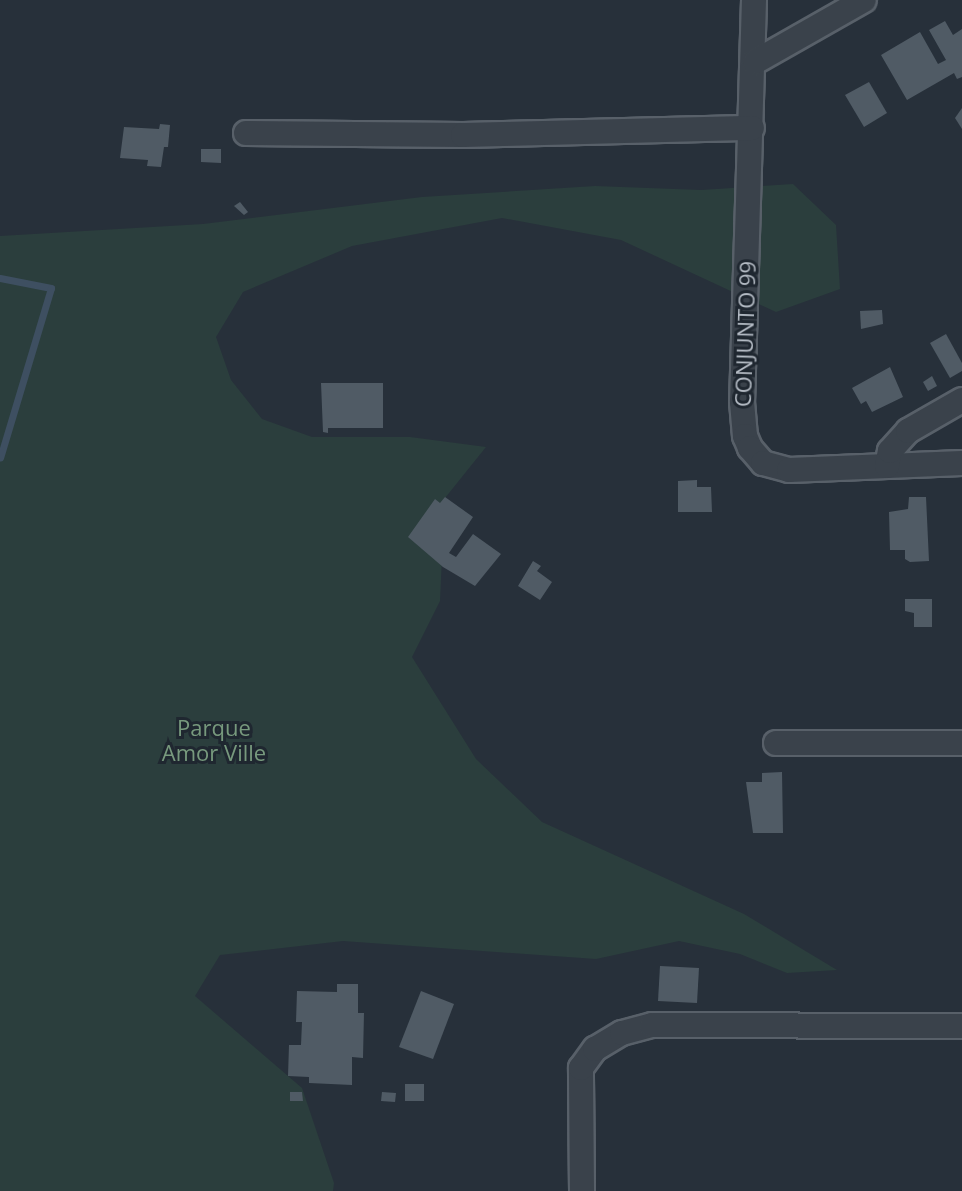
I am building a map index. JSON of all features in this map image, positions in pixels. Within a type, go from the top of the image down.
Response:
[{"type":"street","name":"CONJUNTO 99","points":[[754,0],[755,62],[742,402],[745,436],[763,463],[789,470],[962,463]]},
{"type":"street","points":[[755,62],[864,0]]},
{"type":"street","points":[[246,133],[463,135],[752,128]]},
{"type":"street","points":[[887,466],[890,451],[908,431],[962,400]]},
{"type":"street","points":[[776,743],[962,743]]},
{"type":"street","points":[[582,1191],[581,1068],[595,1049],[622,1033],[652,1025],[962,1026]]},
{"type":"green space","name":"Parque Amor Ville","points":[[793,184],[836,225],[840,289],[776,312],[621,240],[502,218],[352,246],[243,292],[216,337],[231,380],[262,419],[312,437],[410,437],[486,447],[433,513],[442,557],[440,601],[412,657],[476,759],[542,822],[744,914],[837,970],[787,973],[740,954],[679,941],[596,959],[343,941],[220,955],[195,996],[302,1088],[334,1183],[333,1191],[0,1191],[0,236],[203,224],[422,197],[595,186],[701,190]]},
{"type":"building","points":[[945,21],[953,35],[962,29],[962,77],[957,79],[954,73],[907,100],[881,55],[920,32],[938,64],[946,60],[929,30]]},
{"type":"building","points":[[869,82],[887,113],[864,127],[845,95]]},
{"type":"building","points":[[962,108],[962,129],[955,118]]},
{"type":"building","points":[[160,124],[170,125],[168,147],[164,147],[161,167],[147,166],[148,160],[120,158],[124,127],[159,129]]},
{"type":"building","points":[[201,149],[221,149],[221,163],[201,162]]},
{"type":"building","points":[[240,202],[248,212],[244,215],[234,206]]},
{"type":"building","points":[[882,310],[883,324],[861,329],[860,311]]},
{"type":"building","points":[[946,334],[962,363],[962,371],[950,378],[930,343]]},
{"type":"building","points":[[890,367],[903,397],[872,412],[866,401],[861,404],[852,388]]},
{"type":"building","points":[[932,376],[937,386],[928,391],[923,382]]},
{"type":"building","points":[[321,383],[383,383],[383,428],[328,428],[328,433],[323,432]]},
{"type":"building","points":[[697,480],[697,487],[711,487],[712,512],[678,512],[678,481]]},
{"type":"building","points":[[445,497],[473,517],[449,553],[456,557],[473,534],[501,554],[475,586],[443,567],[408,537],[435,499],[440,503]]},
{"type":"building","points":[[909,497],[926,497],[929,561],[910,562],[905,559],[905,550],[890,550],[889,512],[908,509]]},
{"type":"building","points":[[533,561],[541,566],[537,571],[552,582],[540,600],[518,586]]},
{"type":"building","points":[[905,599],[932,599],[932,627],[914,627],[914,613],[905,611]]},
{"type":"building","points":[[782,772],[783,833],[753,833],[746,782],[762,782],[762,773]]},
{"type":"building","points":[[660,966],[699,968],[697,1003],[658,1001]]},
{"type":"building","points":[[337,984],[358,984],[358,1013],[364,1013],[363,1058],[352,1057],[352,1085],[309,1083],[309,1077],[288,1076],[289,1045],[301,1045],[302,1022],[296,1022],[297,991],[337,992]]},
{"type":"building","points":[[421,991],[454,1004],[433,1059],[399,1047]]},
{"type":"building","points":[[405,1084],[424,1084],[424,1101],[405,1101]]},
{"type":"building","points":[[290,1092],[302,1092],[303,1101],[290,1101]]},
{"type":"building","points":[[382,1092],[396,1093],[395,1102],[381,1101]]},
{"type":"waterway","points":[[0,278],[51,288],[0,458]]}]
